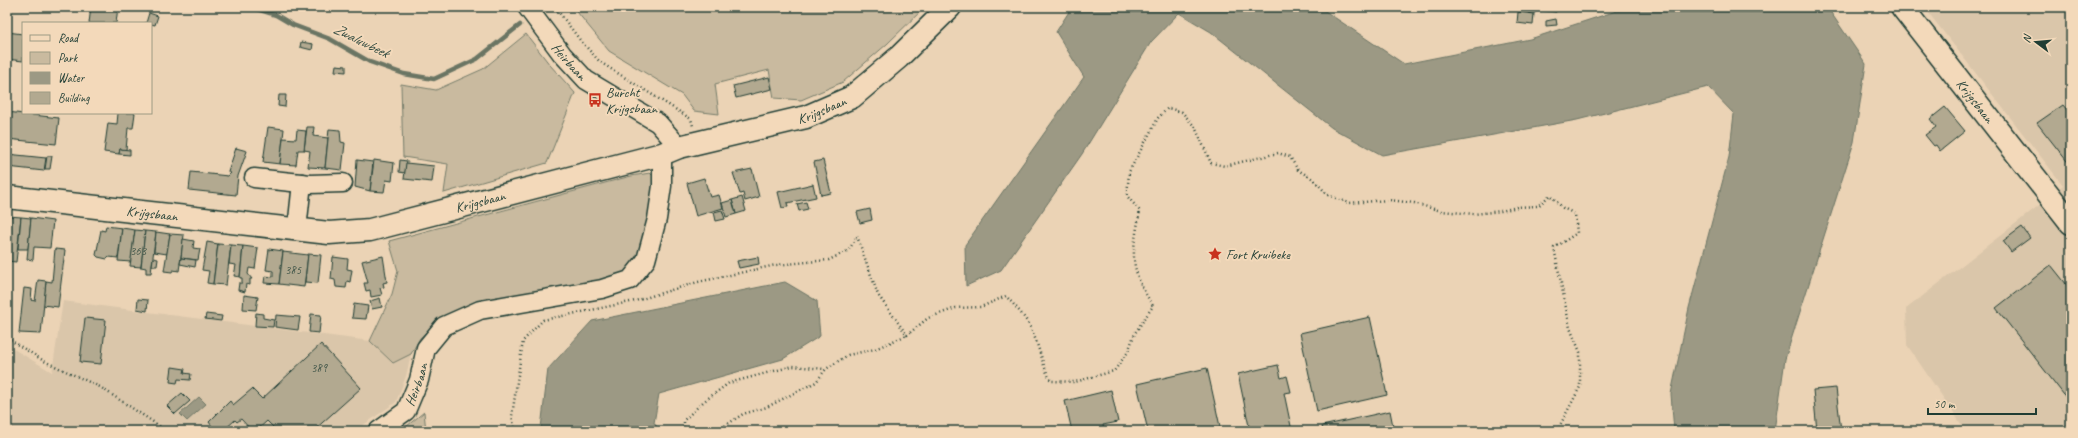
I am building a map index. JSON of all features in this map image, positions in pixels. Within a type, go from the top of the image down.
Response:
[{"type":"main road","name":"Krijgsbaan","points":[[7,197],[329,232],[370,230],[680,148],[806,117],[852,97],[899,57],[950,7]]},
{"type":"main road","name":"Krijgsbaan","points":[[1902,7],[2071,223]]},
{"type":"street","name":"Heirbaan","points":[[378,431],[406,411],[419,380],[426,348],[444,326],[480,310],[602,289],[630,280],[646,260],[657,219],[662,186],[680,148],[658,124],[586,80],[562,54],[527,7]]},
{"type":"street","points":[[254,178],[302,183],[343,183]]},
{"type":"street","points":[[297,229],[302,183]]},
{"type":"path","points":[[555,7],[580,40],[600,62],[691,119],[680,148]]},
{"type":"path","points":[[721,431],[720,429],[743,414],[768,407],[816,382],[826,369],[848,355],[875,349],[907,335],[928,318],[956,308],[981,307],[1006,296],[1017,307],[1030,326],[1044,368],[1051,381],[1075,382],[1114,371],[1128,352],[1135,333],[1153,306],[1135,269],[1133,255],[1140,211],[1127,196],[1129,172],[1158,118],[1168,108],[1182,112],[1195,127],[1211,163],[1225,166],[1278,153],[1290,156],[1298,170],[1313,179],[1328,195],[1348,203],[1389,200],[1414,203],[1441,211],[1474,214],[1501,211],[1517,207],[1538,206],[1550,195],[1563,208],[1575,214],[1577,233],[1554,248],[1570,328],[1580,352],[1580,387],[1558,431]]},
{"type":"path","points":[[515,431],[512,416],[523,340],[543,320],[635,301],[698,282],[776,265],[829,260],[849,250],[857,236],[878,295],[907,335]]},
{"type":"path","points":[[7,338],[44,361],[100,387],[168,431]]},
{"type":"path","points":[[684,431],[684,420],[703,402],[729,383],[793,366],[826,369]]},
{"type":"shaded area","points":[[1924,7],[2071,7],[2071,431],[1966,431],[1907,345],[1906,309],[2063,185]]},
{"type":"shaded area","points":[[63,301],[370,341],[393,363],[411,354],[406,376],[396,402],[355,431],[7,431],[7,345],[52,372]]},
{"type":"green space","points":[[573,7],[925,7],[887,44],[843,82],[801,100],[774,98],[769,70],[715,84],[719,114],[694,111],[682,95],[609,51]]},
{"type":"green space","points":[[526,34],[550,65],[575,93],[547,163],[444,193],[448,164],[403,157],[401,84],[436,90],[483,69]]},
{"type":"green space","points":[[650,173],[655,178],[656,186],[645,233],[637,257],[624,273],[603,280],[438,321],[420,338],[411,354],[393,363],[370,341],[392,294],[398,271],[389,241],[631,176]]},
{"type":"green space","points":[[424,412],[426,431],[401,431]]},
{"type":"water","points":[[1072,7],[1319,7],[1404,64],[1530,39],[1629,7],[1827,7],[1866,64],[1854,142],[1785,359],[1775,431],[1674,431],[1671,394],[1689,308],[1729,157],[1734,114],[1708,87],[1577,120],[1382,155],[1332,128],[1211,32],[1179,13],[1151,42],[1082,154],[1001,270],[966,286],[965,245],[1084,77],[1056,32]]},
{"type":"water","points":[[785,282],[817,301],[820,336],[783,359],[659,394],[654,423],[660,431],[542,431],[541,428],[548,369],[592,321]]},
{"type":"water","points":[[199,397],[206,404],[187,421],[180,414]]},
{"type":"building","points":[[91,7],[118,7],[116,22],[89,22]]},
{"type":"building","points":[[1519,7],[1536,7],[1535,13],[1519,11]]},
{"type":"building","points":[[1539,7],[1556,7],[1556,12],[1539,10]]},
{"type":"building","points":[[1518,12],[1534,14],[1533,25],[1517,23]]},
{"type":"building","points":[[149,13],[158,16],[155,25],[152,24],[152,22],[146,22]]},
{"type":"building","points":[[1556,19],[1557,25],[1546,26],[1546,21]]},
{"type":"building","points":[[7,32],[22,34],[22,61],[7,59]]},
{"type":"building","points":[[301,42],[313,44],[312,50],[300,47]]},
{"type":"building","points":[[336,65],[346,66],[346,72],[335,71]]},
{"type":"building","points":[[769,77],[772,89],[736,98],[733,86]]},
{"type":"building","points":[[279,95],[286,95],[285,107],[278,106]]},
{"type":"building","points":[[2063,105],[2071,115],[2070,165],[2037,123]]},
{"type":"building","points":[[1945,107],[1965,131],[1940,151],[1925,135],[1936,127],[1930,119]]},
{"type":"building","points":[[7,112],[59,118],[56,144],[7,139]]},
{"type":"building","points":[[118,114],[135,114],[133,128],[128,128],[126,150],[120,149],[119,154],[104,152],[108,123],[117,124]]},
{"type":"building","points":[[268,127],[284,129],[280,164],[263,162]]},
{"type":"building","points":[[307,127],[314,127],[313,136],[328,138],[325,168],[308,167],[310,151],[304,150]]},
{"type":"building","points":[[329,129],[340,130],[341,142],[345,143],[342,170],[325,168]]},
{"type":"building","points":[[297,130],[306,131],[304,150],[298,150],[296,165],[280,164],[283,138],[296,139]]},
{"type":"building","points":[[236,148],[247,151],[238,176],[236,195],[189,190],[191,172],[228,176],[231,173],[228,172]]},
{"type":"building","points":[[120,149],[130,150],[130,155],[119,154]]},
{"type":"building","points":[[7,154],[46,158],[44,171],[7,167]]},
{"type":"building","points":[[47,156],[52,156],[50,169],[45,169]]},
{"type":"building","points":[[357,160],[373,162],[370,191],[355,187]]},
{"type":"building","points":[[374,160],[394,163],[392,181],[386,180],[384,192],[370,191]]},
{"type":"building","points":[[400,160],[407,161],[405,173],[399,172]]},
{"type":"building","points":[[823,160],[831,193],[821,195],[814,162]]},
{"type":"building","points":[[406,163],[434,166],[432,182],[404,179]]},
{"type":"building","points":[[752,169],[759,197],[745,201],[743,193],[740,194],[733,173]]},
{"type":"building","points":[[704,178],[710,197],[719,195],[723,208],[696,216],[687,183]]},
{"type":"building","points":[[813,184],[816,197],[787,203],[788,207],[782,208],[778,192]]},
{"type":"building","points":[[742,197],[746,211],[736,214],[732,200]]},
{"type":"building","points":[[732,200],[736,214],[726,217],[722,203]]},
{"type":"building","points":[[806,202],[808,209],[799,211],[797,204]]},
{"type":"building","points":[[870,209],[872,220],[860,223],[857,212]]},
{"type":"building","points":[[722,210],[725,219],[716,221],[714,212]]},
{"type":"building","points":[[9,216],[21,217],[16,262],[7,261]]},
{"type":"building","points":[[21,217],[31,218],[28,249],[18,249]]},
{"type":"building","points":[[31,218],[53,221],[50,248],[34,247],[33,260],[27,259]]},
{"type":"building","points":[[106,226],[122,228],[118,258],[109,257],[107,259],[96,255],[101,230],[105,231]]},
{"type":"building","points":[[2022,227],[2030,238],[2011,252],[2003,241]]},
{"type":"building","points":[[122,228],[135,230],[131,262],[118,261]]},
{"type":"building","points":[[135,230],[145,231],[141,267],[130,266]]},
{"type":"building","points":[[145,231],[156,232],[151,273],[146,273],[146,268],[141,267]]},
{"type":"building","points":[[156,232],[170,234],[167,254],[154,252]]},
{"type":"building","points":[[170,234],[184,235],[179,271],[164,271]]},
{"type":"building","points":[[183,239],[194,241],[193,248],[200,249],[198,260],[181,258]]},
{"type":"building","points":[[207,242],[218,244],[213,284],[207,283],[209,271],[202,270]]},
{"type":"building","points":[[218,244],[231,245],[226,285],[213,284]]},
{"type":"building","points":[[231,245],[243,246],[240,277],[234,276],[236,265],[229,264]]},
{"type":"building","points":[[243,246],[258,248],[255,269],[249,268],[248,274],[252,279],[250,279],[250,285],[246,284],[245,292],[238,290],[239,283],[242,283],[242,278],[240,278]]},
{"type":"building","points":[[55,249],[65,250],[58,307],[43,305],[46,281],[52,282]]},
{"type":"building","points":[[269,249],[283,251],[279,284],[264,283],[265,276],[273,277],[273,271],[266,270]]},
{"type":"building","points":[[283,252],[308,255],[304,287],[279,284]]},
{"type":"building","points":[[308,254],[321,255],[318,283],[305,282]]},
{"type":"building","points":[[383,256],[387,282],[383,283],[384,287],[380,288],[382,295],[371,297],[370,290],[366,291],[364,283],[368,283],[362,261]]},
{"type":"building","points":[[333,257],[348,259],[347,269],[352,270],[350,282],[347,281],[346,288],[336,287],[335,280],[331,279]]},
{"type":"building","points":[[758,257],[759,264],[739,268],[737,261]]},
{"type":"building","points":[[153,258],[158,259],[157,266],[152,266]]},
{"type":"building","points":[[181,258],[196,260],[195,267],[180,264]]},
{"type":"building","points":[[2051,265],[2071,290],[2071,404],[1996,308]]},
{"type":"building","points":[[38,280],[46,281],[41,334],[19,333],[24,288],[32,289],[31,300],[35,301]]},
{"type":"building","points":[[244,295],[258,297],[256,310],[243,309]]},
{"type":"building","points":[[380,298],[382,307],[372,309],[370,301]]},
{"type":"building","points":[[138,299],[148,300],[147,311],[137,309]]},
{"type":"building","points":[[354,304],[368,306],[366,319],[352,318]]},
{"type":"building","points":[[256,313],[263,314],[263,318],[274,320],[273,327],[255,326]]},
{"type":"building","points":[[206,314],[222,316],[221,321],[205,319]]},
{"type":"building","points":[[311,314],[321,315],[319,333],[309,332]]},
{"type":"building","points":[[276,315],[300,317],[298,330],[275,327]]},
{"type":"building","points":[[1370,317],[1387,395],[1317,411],[1300,333]]},
{"type":"building","points":[[85,318],[106,320],[101,364],[80,362]]},
{"type":"building","points":[[321,344],[361,388],[313,431],[277,431],[267,421],[256,431],[252,431],[241,419],[237,422],[235,420],[223,431],[216,431],[214,429],[209,422],[230,401],[233,405],[252,389],[262,399]]},
{"type":"building","points":[[1278,365],[1281,378],[1287,376],[1291,392],[1284,393],[1292,431],[1250,431],[1238,374]]},
{"type":"building","points":[[172,367],[185,369],[184,373],[191,374],[190,380],[178,379],[177,383],[170,382]]},
{"type":"building","points":[[1207,368],[1221,431],[1148,431],[1137,384]]},
{"type":"building","points":[[1836,388],[1841,431],[1817,431],[1813,390]]},
{"type":"building","points":[[1111,390],[1118,422],[1103,425],[1104,431],[1088,431],[1087,429],[1072,431],[1065,401]]},
{"type":"building","points":[[182,393],[190,401],[175,414],[167,406]]},
{"type":"building","points":[[1390,411],[1394,431],[1323,431],[1322,426]]},
{"type":"waterway","name":"Zwaluwbeek","points":[[251,7],[276,15],[293,25],[330,39],[370,62],[404,74],[434,79],[477,59],[520,25]]},
{"type":"place","name":"Burcht Krijgsbaan","points":[[595,100]]},
{"type":"place","name":"Fort Kruibeke","points":[[1215,254]]}]
